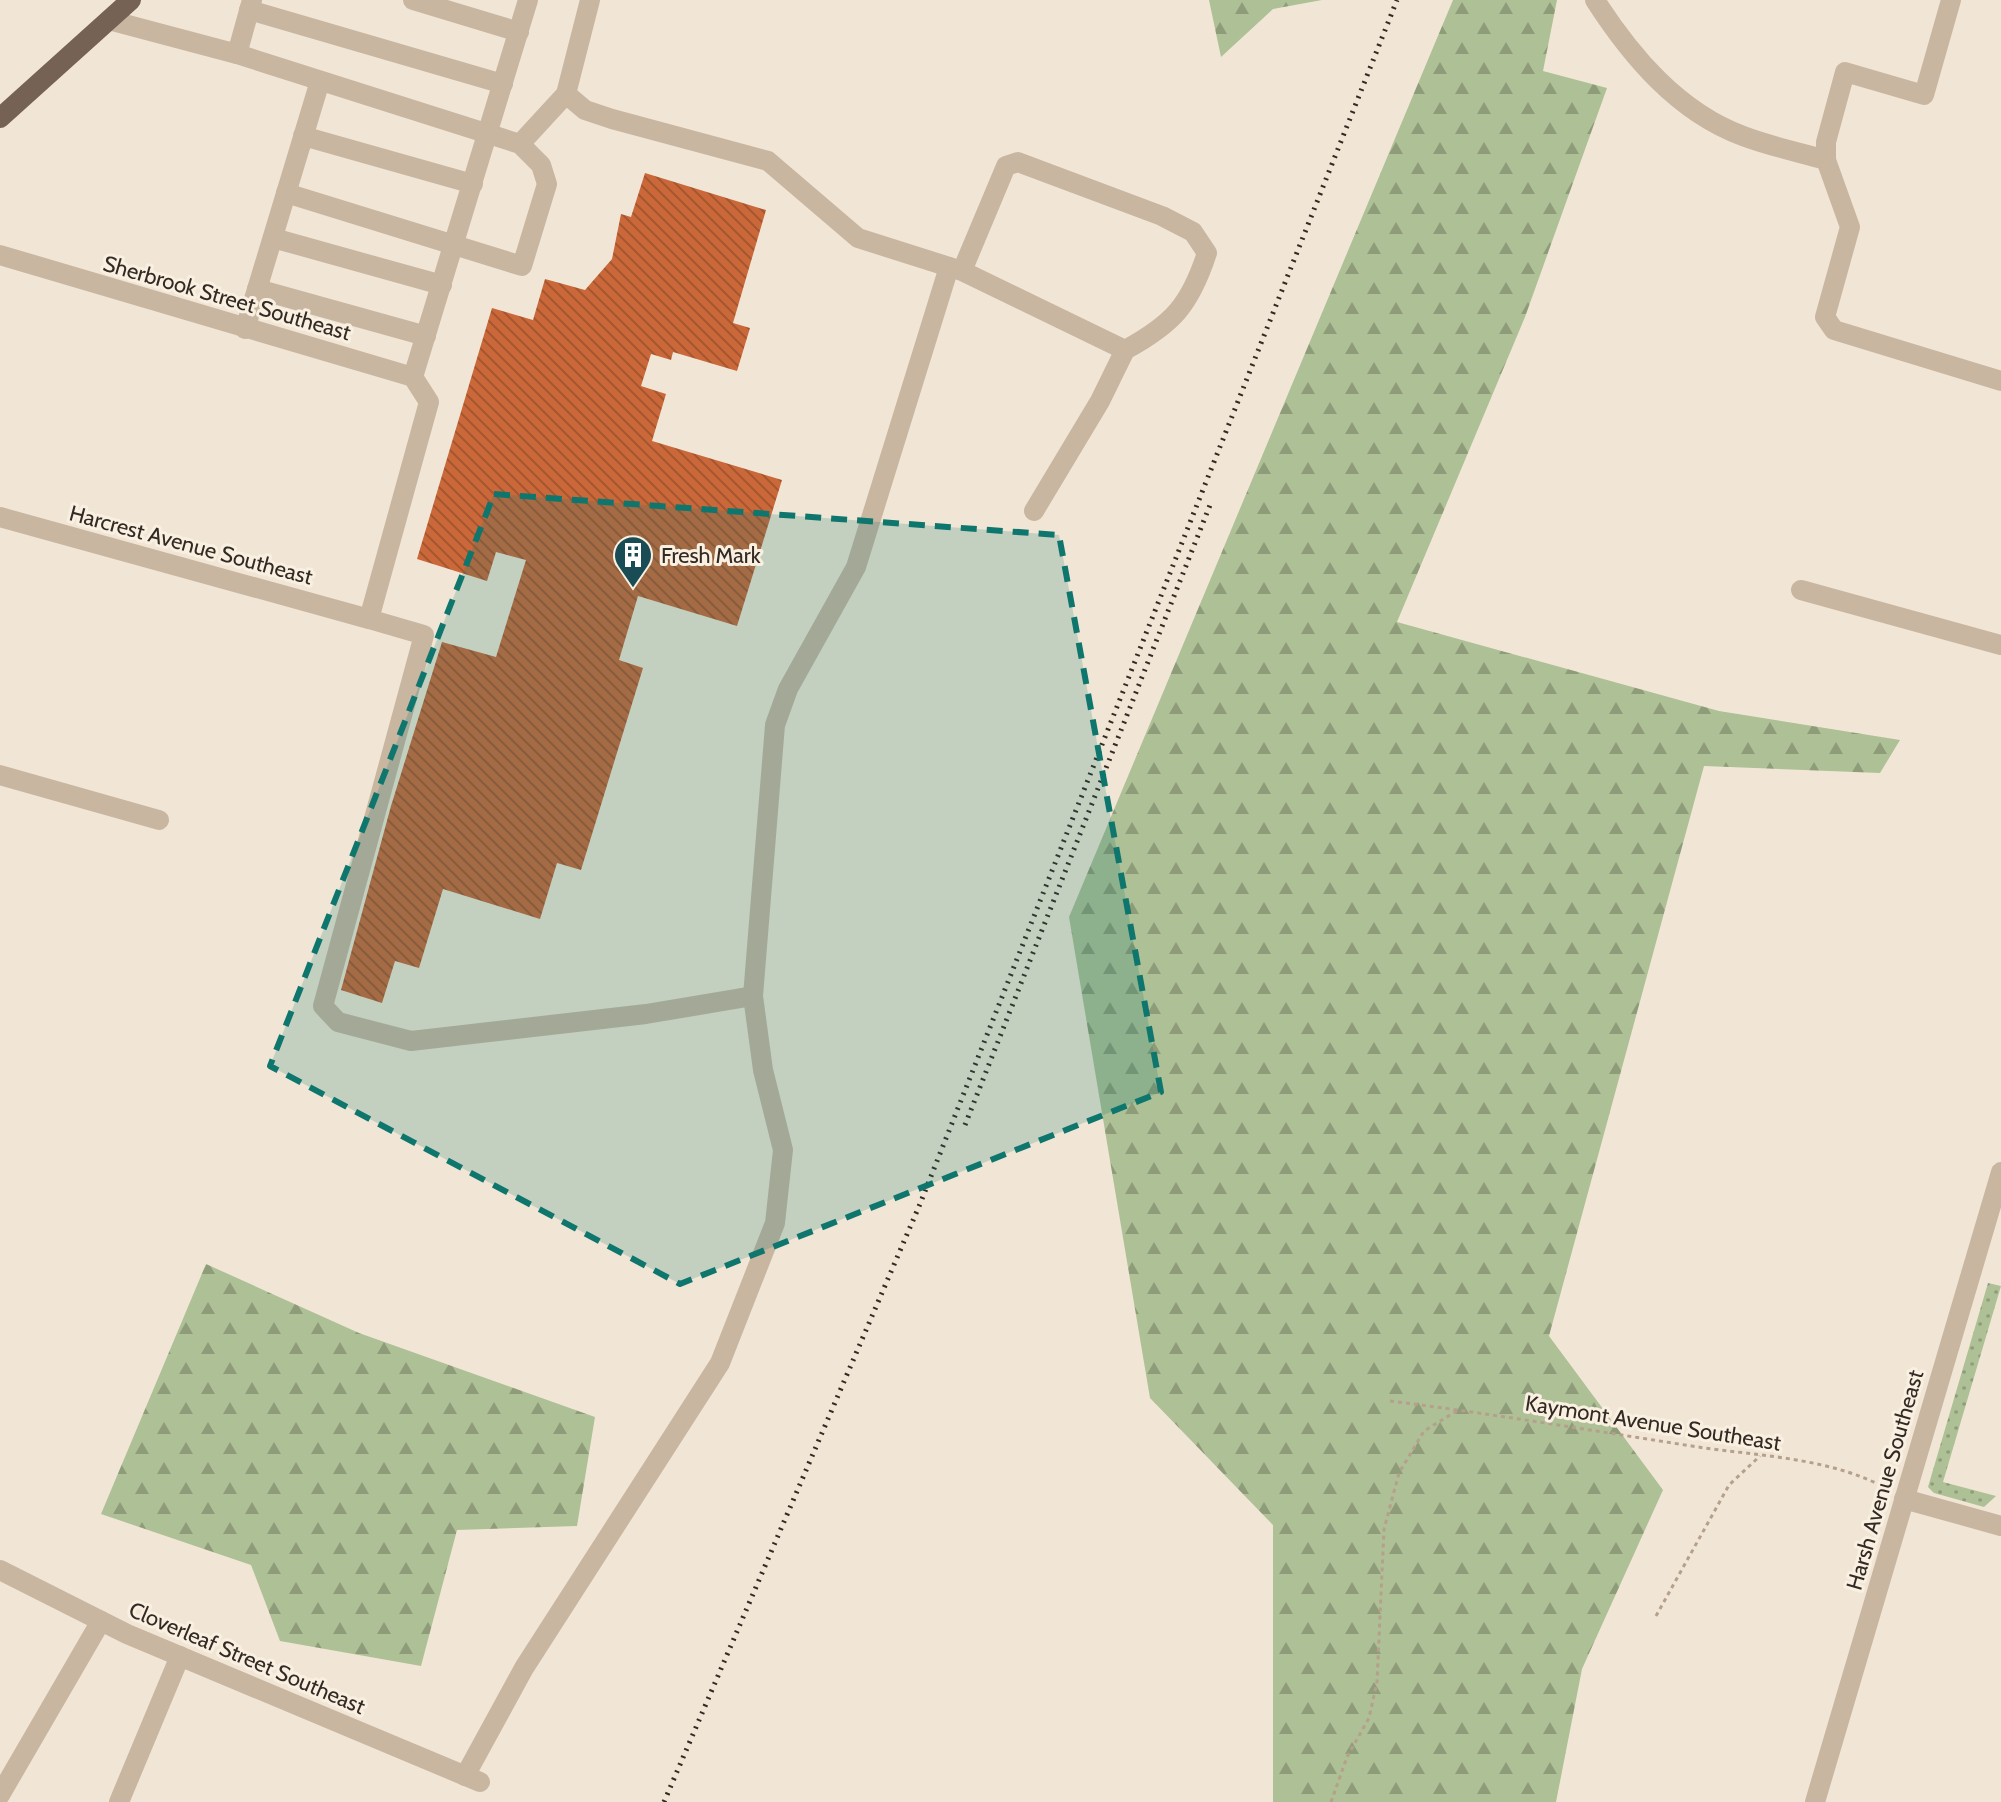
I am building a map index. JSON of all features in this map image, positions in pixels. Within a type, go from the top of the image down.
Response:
[{"type":"main road","points":[[0,118],[131,0]]},
{"type":"street","points":[[413,0],[519,32]]},
{"type":"street","points":[[369,619],[429,402],[413,377],[528,0]]},
{"type":"street","points":[[520,144],[566,94],[590,0]]},
{"type":"street","points":[[1595,0],[1649,72],[1690,107],[1741,135],[1826,160]]},
{"type":"street","points":[[1951,0],[1924,95],[1845,72],[1826,142],[1826,160],[1850,227],[1825,317],[1834,330],[2001,381]]},
{"type":"street","points":[[237,54],[250,5],[503,84]]},
{"type":"street","points":[[109,20],[237,54],[520,144],[541,165],[547,184],[522,266],[286,193]]},
{"type":"street","points":[[245,329],[320,81]]},
{"type":"street","points":[[566,94],[585,110],[612,119],[768,161],[858,238],[955,269],[1125,350]]},
{"type":"street","points":[[303,136],[473,184]]},
{"type":"street","points":[[753,996],[775,725],[788,689],[856,567],[955,269],[1009,164],[1018,162],[1162,216],[1193,232],[1207,253],[1194,292],[1157,332],[1125,350],[1100,401],[1034,511]]},
{"type":"street","points":[[273,238],[442,285]]},
{"type":"street","name":"Sherbrook Street Southeast","points":[[0,255],[413,377]]},
{"type":"street","points":[[257,289],[426,336]]},
{"type":"street","name":"Harcrest Avenue Southeast","points":[[0,517],[424,635],[323,1006],[329,1016],[338,1022],[411,1041],[542,1023],[646,1014],[753,996]]},
{"type":"street","points":[[1801,590],[2001,645]]},
{"type":"street","points":[[0,775],[159,820]]},
{"type":"street","name":"Cloverleaf Street Southeast","points":[[0,1570],[101,1621],[180,1656],[472,1779],[524,1668],[720,1363],[775,1223],[783,1150],[763,1070],[753,996]]},
{"type":"street","name":"Harsh Avenue Southeast","points":[[1815,1802],[2001,1172]]},
{"type":"street","points":[[1904,1499],[2001,1526]]},
{"type":"street","points":[[3,1783],[101,1621]]},
{"type":"street","points":[[119,1802],[180,1656]]},
{"type":"path","name":"Kaymont Avenue Southeast","points":[[1390,1401],[1460,1409],[1841,1471],[1880,1485],[1904,1499]]},
{"type":"path","points":[[1331,1802],[1347,1757],[1369,1718],[1377,1682],[1384,1529],[1399,1473],[1424,1431],[1460,1409]]},
{"type":"path","points":[[1656,1616],[1729,1485],[1760,1456]]},
{"type":"highlighted area","points":[[494,494],[1059,535],[1161,1092],[680,1284],[270,1066]]},
{"type":"green space","points":[[1209,0],[1322,0],[1273,9],[1221,57]]},
{"type":"green space","points":[[1453,0],[1557,0],[1543,71],[1607,88],[1525,317],[1397,622],[1719,711],[1900,740],[1880,773],[1704,766],[1549,1336],[1663,1490],[1582,1669],[1556,1802],[1273,1802],[1273,1525],[1150,1398],[1069,917]]},
{"type":"green space","points":[[206,1264],[359,1333],[595,1417],[577,1526],[457,1530],[421,1666],[280,1641],[251,1565],[101,1514]]},
{"type":"green space","points":[[1988,1283],[2001,1286],[1943,1482],[1996,1496],[1984,1507],[1934,1493],[1928,1487]]},
{"type":"building","name":"Fresh Mark","points":[[645,173],[766,210],[733,323],[750,328],[737,371],[673,352],[671,360],[651,354],[641,386],[666,394],[652,441],[782,480],[737,626],[638,596],[619,660],[643,668],[581,870],[557,863],[540,919],[443,889],[419,968],[395,961],[382,1003],[341,990],[391,806],[442,642],[496,657],[526,560],[496,552],[487,581],[417,559],[492,308],[533,320],[545,279],[585,290],[612,259],[621,214],[631,217]]},
{"type":"railway","points":[[664,1802],[920,1204],[1397,0]]},
{"type":"railway","points":[[965,1125],[1212,500]]},
{"type":"place","name":"Fresh Mark","points":[[633,589]]}]
